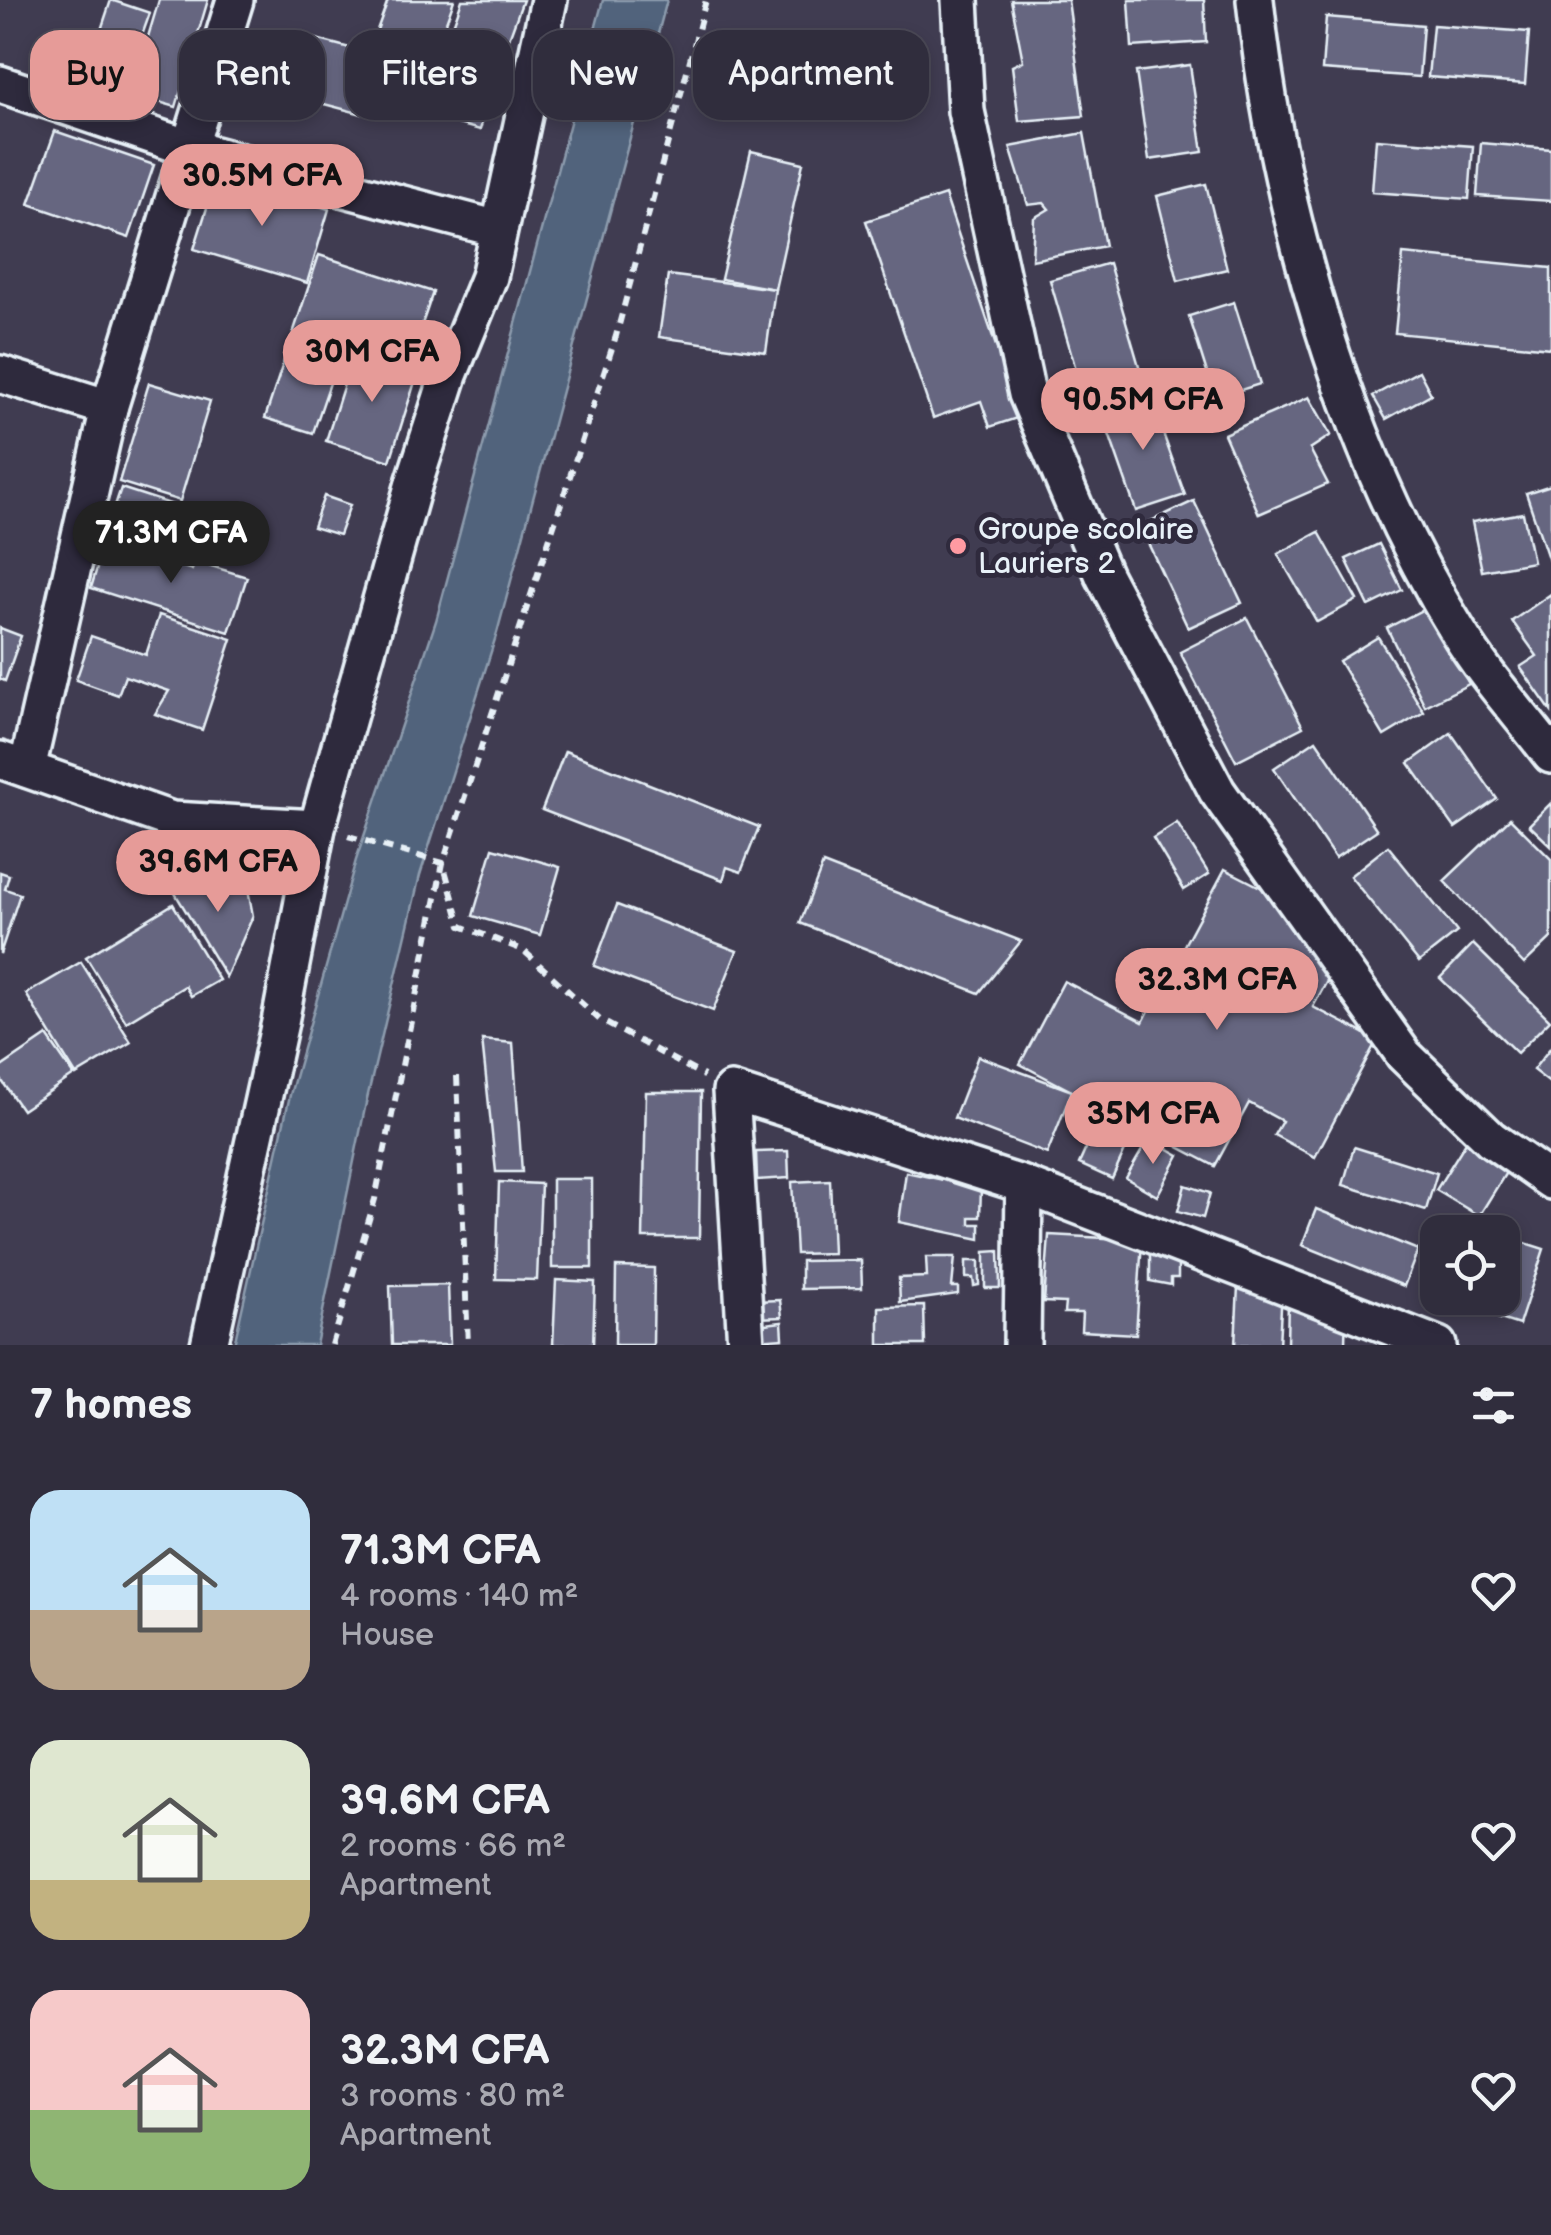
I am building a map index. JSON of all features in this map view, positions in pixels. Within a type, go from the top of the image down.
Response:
[{"type":"street","points":[[235,0],[110,408],[14,765],[172,820],[317,828]]},
{"type":"street","points":[[209,1345],[280,1022],[317,828],[408,502],[449,375],[489,277],[549,0]]},
{"type":"street","points":[[960,0],[966,111],[1027,394],[1104,576],[1216,791],[1381,1024],[1404,1054],[1491,1139],[1551,1180]]},
{"type":"street","points":[[1255,0],[1263,74],[1288,184],[1316,297],[1355,423],[1405,535],[1460,636],[1551,754]]},
{"type":"street","points":[[0,84],[192,149],[498,229]]},
{"type":"street","points":[[0,374],[110,408]]},
{"type":"street","points":[[746,1345],[731,1091],[1024,1186],[1438,1345]]},
{"type":"street","points":[[1022,1345],[1024,1186]]},
{"type":"path","points":[[332,1345],[376,1199],[444,863],[616,336],[706,0]]},
{"type":"path","points":[[357,838],[444,863]]},
{"type":"path","points":[[444,863],[462,926],[524,950],[600,1020],[731,1091]]},
{"type":"path","points":[[457,1076],[468,1345]]},
{"type":"water","points":[[603,0],[667,0],[659,30],[595,30]]},
{"type":"water","points":[[571,120],[635,120],[497,633],[420,875],[366,1103],[316,1345],[234,1345],[290,1095],[356,860],[436,621]]},
{"type":"building","points":[[111,0],[150,13],[144,30],[101,30]]},
{"type":"building","points":[[159,0],[208,0],[199,30],[179,30],[176,107],[159,102],[159,30],[150,30]]},
{"type":"building","points":[[388,0],[454,0],[443,30],[377,30]]},
{"type":"building","points":[[462,0],[523,0],[512,30],[451,30]]},
{"type":"building","points":[[1011,0],[1068,0],[1084,116],[1019,121],[1012,66],[1023,61]]},
{"type":"building","points":[[1129,0],[1204,0],[1206,42],[1132,47]]},
{"type":"building","points":[[1326,17],[1423,25],[1419,77],[1322,70]]},
{"type":"building","points":[[1433,25],[1529,32],[1525,84],[1428,77]]},
{"type":"building","points":[[325,41],[345,47],[345,110],[325,104]]},
{"type":"building","points":[[1190,65],[1203,152],[1149,160],[1136,72]]},
{"type":"building","points":[[443,120],[483,120],[480,130]]},
{"type":"building","points":[[55,131],[154,165],[129,238],[29,204]]},
{"type":"building","points":[[1084,133],[1105,246],[1032,260],[1034,218],[1049,209],[1044,203],[1028,205],[1010,147]]},
{"type":"building","points":[[1376,139],[1473,146],[1469,199],[1372,192]]},
{"type":"building","points":[[1481,143],[1551,149],[1551,201],[1477,196]]},
{"type":"building","points":[[751,151],[803,163],[775,289],[721,279]]},
{"type":"building","points":[[217,176],[329,209],[307,283],[194,249]]},
{"type":"building","points":[[1206,184],[1227,269],[1178,281],[1157,196]]},
{"type":"building","points":[[945,195],[1020,417],[990,427],[981,401],[933,418],[866,221]]},
{"type":"building","points":[[1403,254],[1551,268],[1551,348],[1395,333]]},
{"type":"building","points":[[319,255],[433,292],[415,345],[350,324],[313,433],[265,418]]},
{"type":"building","points":[[1109,263],[1141,373],[1082,390],[1050,280]]},
{"type":"building","points":[[668,275],[775,289],[766,352],[659,337]]},
{"type":"building","points":[[1234,302],[1260,384],[1215,398],[1189,316]]},
{"type":"building","points":[[355,349],[419,369],[390,461],[326,441]]},
{"type":"building","points":[[1419,371],[1431,394],[1386,419],[1373,396]]},
{"type":"building","points":[[149,383],[210,401],[180,501],[119,482]]},
{"type":"building","points":[[1149,394],[1185,495],[1136,511],[1101,411]]},
{"type":"building","points":[[1309,397],[1331,435],[1310,449],[1328,484],[1259,514],[1224,434]]},
{"type":"building","points":[[1551,485],[1551,564],[1550,564],[1526,493]]},
{"type":"building","points":[[121,488],[201,514],[186,558],[106,532]]},
{"type":"building","points":[[324,496],[350,505],[339,535],[313,527]]},
{"type":"building","points":[[1194,501],[1242,603],[1188,628],[1140,526]]},
{"type":"building","points":[[1523,513],[1533,562],[1482,571],[1472,522]]},
{"type":"building","points":[[1319,532],[1357,600],[1317,622],[1278,554]]},
{"type":"building","points":[[105,542],[192,570],[195,561],[247,577],[229,632],[91,588]]},
{"type":"building","points":[[1379,544],[1402,590],[1369,606],[1346,559]]},
{"type":"building","points":[[1551,594],[1551,711],[1520,667],[1537,656],[1512,621]]},
{"type":"building","points":[[1430,606],[1469,684],[1425,706],[1387,628]]},
{"type":"building","points":[[159,615],[232,639],[202,730],[155,714],[169,691],[125,676],[118,695],[76,680],[91,636],[146,655]]},
{"type":"building","points":[[1247,618],[1303,727],[1236,761],[1180,652]]},
{"type":"building","points":[[0,628],[21,636],[5,681],[0,679]]},
{"type":"building","points":[[1378,637],[1424,712],[1384,736],[1339,661]]},
{"type":"building","points":[[1451,733],[1497,799],[1455,828],[1409,763]]},
{"type":"building","points":[[1316,740],[1377,830],[1335,858],[1274,768]]},
{"type":"building","points":[[565,751],[759,827],[741,872],[727,867],[723,880],[542,810]]},
{"type":"building","points":[[1551,803],[1551,846],[1529,825]]},
{"type":"building","points":[[1510,818],[1551,859],[1551,938],[1524,964],[1444,881]]},
{"type":"building","points":[[1177,823],[1209,874],[1184,890],[1153,838]]},
{"type":"building","points":[[1388,846],[1457,932],[1419,962],[1350,876]]},
{"type":"building","points":[[493,848],[560,867],[540,935],[473,916]]},
{"type":"building","points":[[823,864],[1021,941],[979,993],[800,923]]},
{"type":"building","points":[[1225,869],[1309,912],[1340,957],[1313,1007],[1377,1040],[1315,1157],[1274,1135],[1282,1121],[1249,1103],[1215,1166],[1020,1064],[1064,981],[1143,1022]]},
{"type":"building","points":[[0,872],[9,875],[5,889],[20,894],[0,954]]},
{"type":"building","points":[[210,878],[211,885],[246,879],[253,916],[226,977],[170,885]]},
{"type":"building","points":[[173,904],[219,980],[191,996],[185,986],[126,1022],[86,957]]},
{"type":"building","points":[[617,905],[737,951],[713,1011],[594,966]]},
{"type":"building","points":[[1473,944],[1550,1020],[1517,1053],[1440,978]]},
{"type":"building","points":[[81,962],[131,1042],[76,1075],[26,994]]},
{"type":"building","points":[[47,1036],[74,1075],[22,1110],[0,1078],[0,1068]]},
{"type":"building","points":[[482,1040],[513,1043],[522,1172],[496,1172]]},
{"type":"building","points":[[1551,1047],[1551,1084],[1533,1070]]},
{"type":"building","points":[[978,1056],[1072,1091],[1047,1154],[954,1118]]},
{"type":"building","points":[[646,1092],[701,1092],[699,1238],[643,1238]]},
{"type":"building","points":[[1107,1102],[1140,1117],[1112,1179],[1079,1164]]},
{"type":"building","points":[[1164,1125],[1186,1132],[1182,1145],[1159,1137]]},
{"type":"building","points":[[1469,1137],[1512,1163],[1480,1215],[1436,1190]]},
{"type":"building","points":[[1149,1138],[1179,1155],[1157,1196],[1126,1178]]},
{"type":"building","points":[[1354,1147],[1437,1173],[1426,1210],[1343,1185]]},
{"type":"building","points":[[788,1151],[789,1178],[757,1180],[756,1152]]},
{"type":"building","points":[[906,1172],[981,1188],[980,1217],[970,1217],[970,1224],[980,1224],[980,1239],[899,1222]]},
{"type":"building","points":[[552,1179],[592,1179],[592,1268],[552,1268]]},
{"type":"building","points":[[830,1180],[833,1253],[796,1254],[792,1182]]},
{"type":"building","points":[[499,1182],[541,1184],[537,1280],[496,1279]]},
{"type":"building","points":[[1185,1185],[1210,1193],[1203,1218],[1178,1211]]},
{"type":"building","points":[[1316,1209],[1418,1250],[1404,1286],[1302,1245]]},
{"type":"building","points":[[1049,1235],[1142,1240],[1136,1334],[1081,1331],[1082,1313],[1064,1313],[1065,1303],[1044,1302]]},
{"type":"building","points":[[1520,1241],[1544,1249],[1519,1325],[1488,1315],[1520,1315]]},
{"type":"building","points":[[999,1251],[1000,1288],[985,1288],[985,1252]]},
{"type":"building","points":[[1150,1251],[1178,1251],[1178,1278],[1171,1278],[1171,1285],[1150,1281]]},
{"type":"building","points":[[926,1257],[955,1257],[952,1287],[958,1287],[958,1294],[900,1302],[899,1278],[927,1277]]},
{"type":"building","points":[[861,1260],[862,1288],[801,1289],[801,1261]]},
{"type":"building","points":[[966,1261],[979,1261],[979,1285],[974,1286],[973,1278],[966,1278]]},
{"type":"building","points":[[616,1267],[654,1268],[653,1345],[615,1345]]},
{"type":"building","points":[[556,1280],[595,1282],[593,1345],[553,1345]]},
{"type":"building","points":[[448,1285],[450,1345],[392,1345],[390,1286]]},
{"type":"building","points":[[1238,1286],[1282,1288],[1279,1345],[1235,1345]]},
{"type":"building","points":[[780,1300],[782,1317],[755,1318],[754,1301]]},
{"type":"building","points":[[1288,1300],[1346,1301],[1345,1345],[1287,1345]]},
{"type":"building","points":[[924,1306],[925,1345],[879,1345],[879,1307]]},
{"type":"building","points":[[782,1322],[783,1338],[758,1340],[756,1325]]},
{"type":"place","name":"Groupe scolaire Lauriers 2","points":[[958,546]]}]
